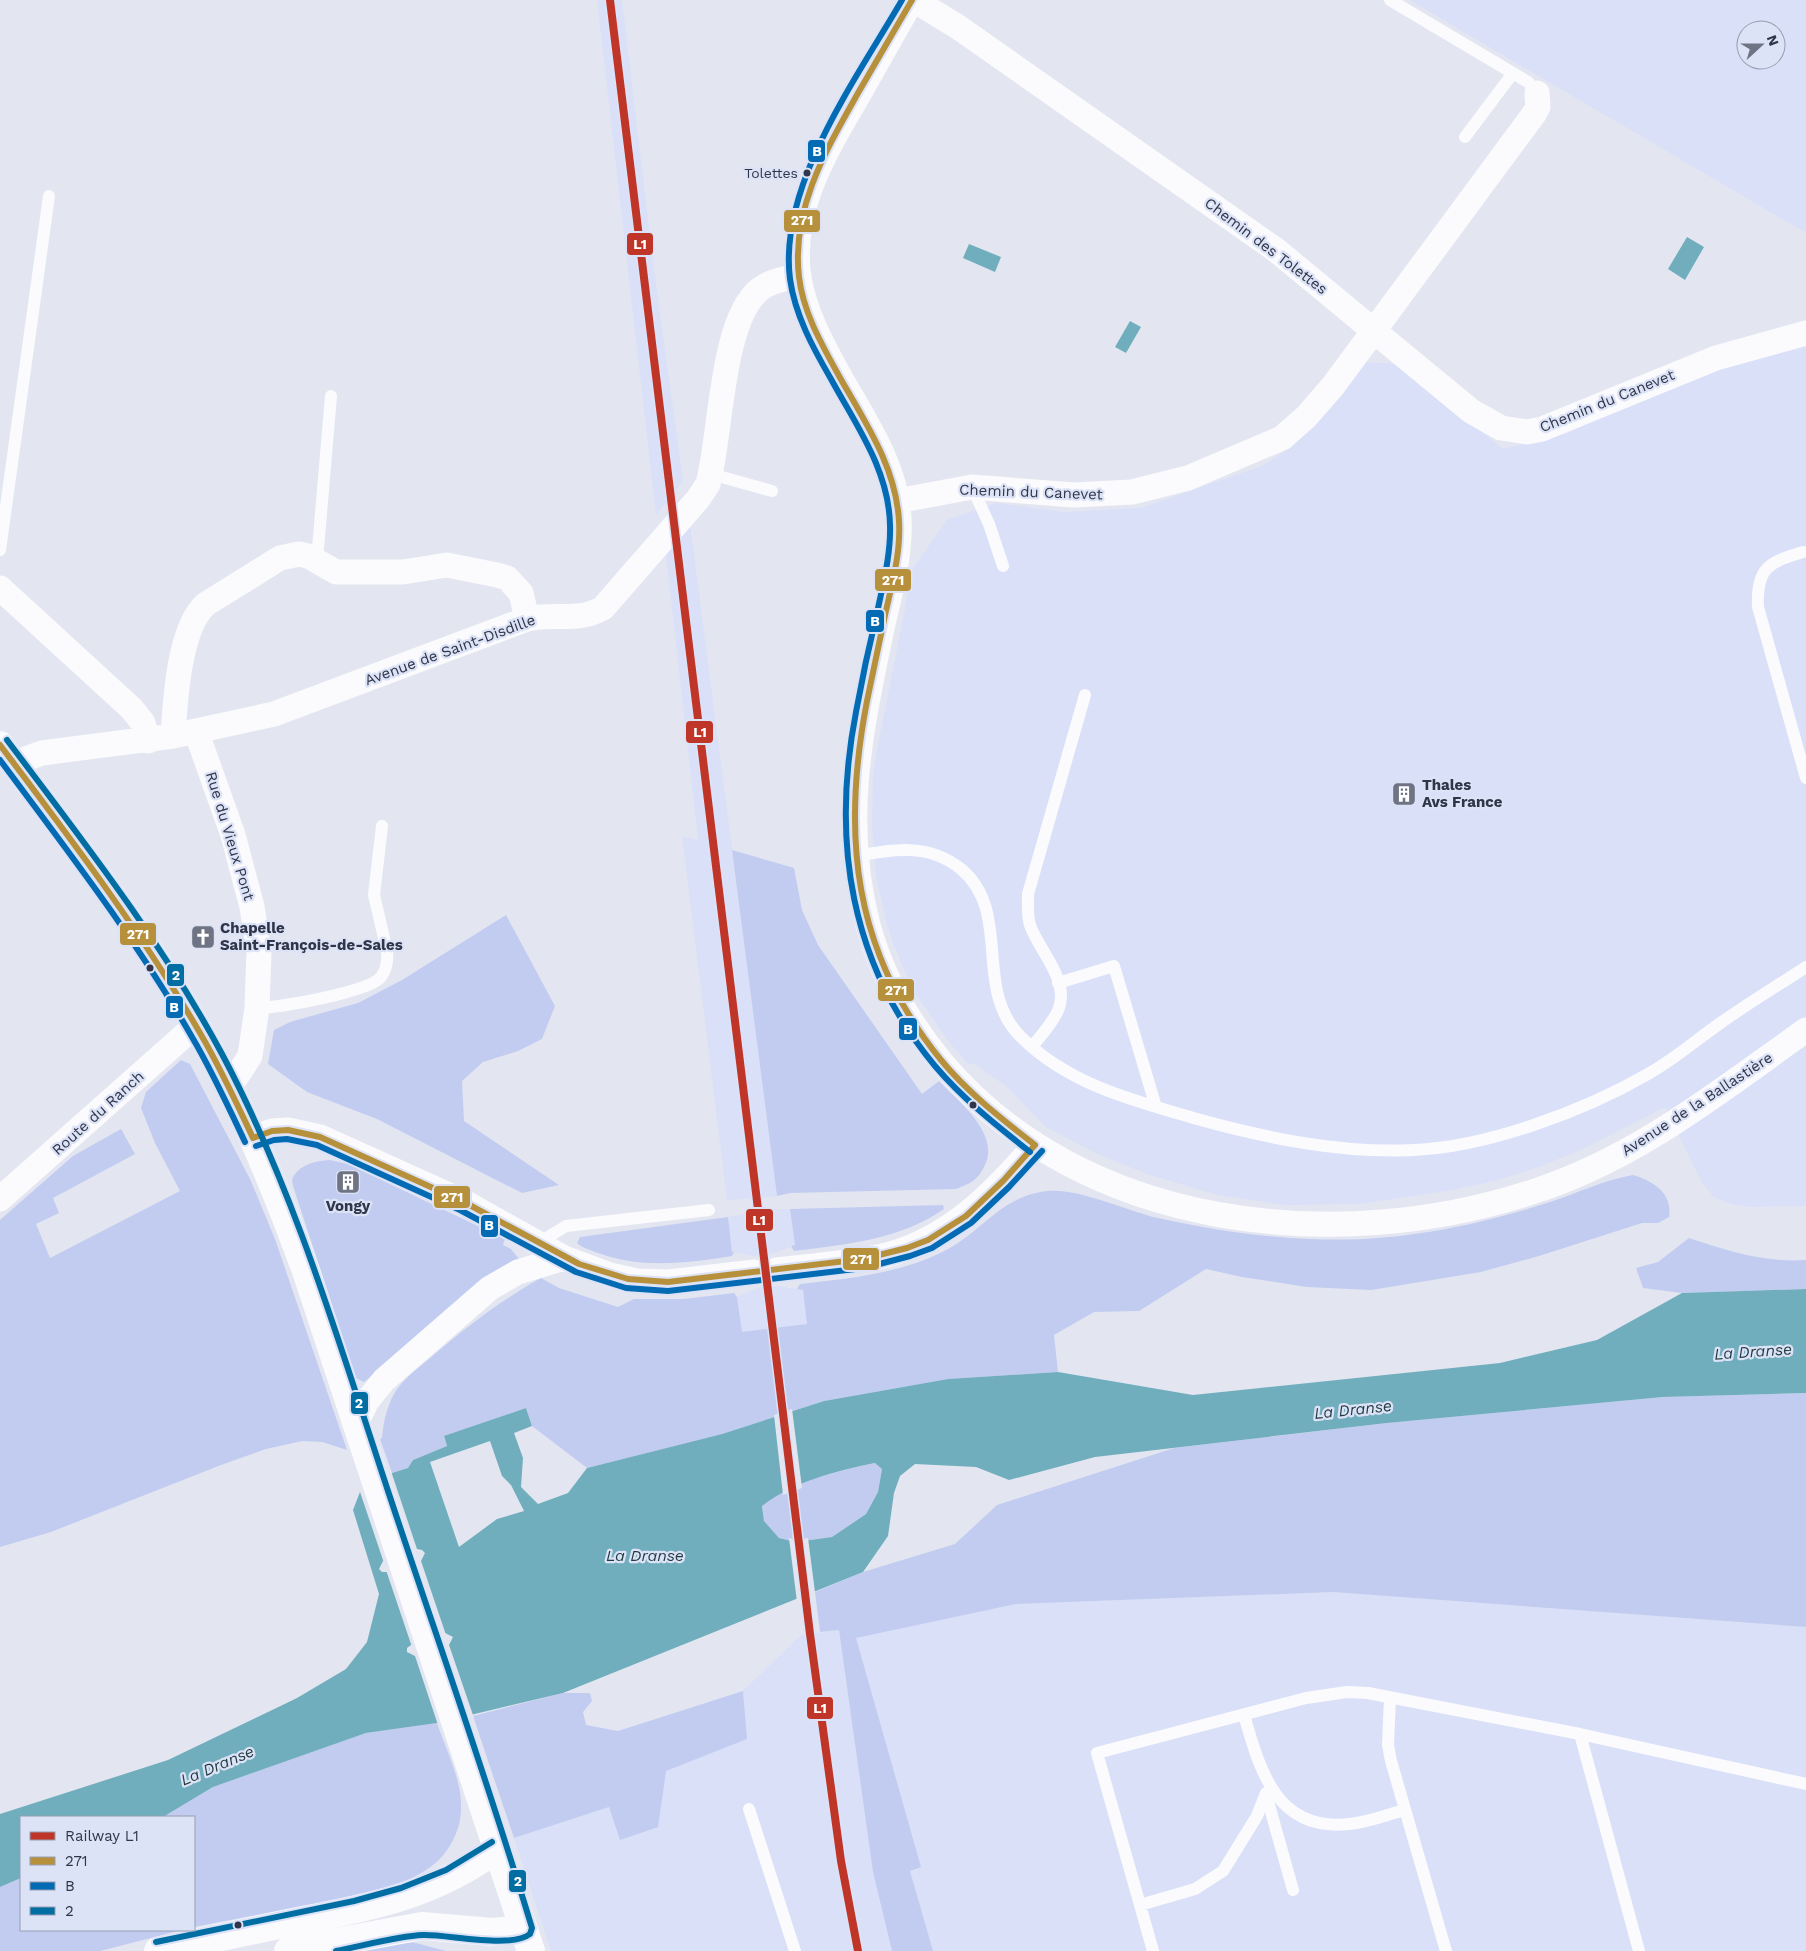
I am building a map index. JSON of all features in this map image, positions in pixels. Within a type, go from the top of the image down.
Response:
[{"type":"street","points":[[799,276],[797,258],[800,221],[810,186],[831,143],[913,0]]},
{"type":"street","name":"Chemin des Tolettes","points":[[913,0],[958,27],[1262,241],[1376,331]]},
{"type":"street","points":[[1376,331],[1534,114],[1538,107],[1537,93]]},
{"type":"street","name":"Avenue de Saint-Disdille","points":[[7,754],[42,753],[148,740],[185,734],[284,711],[527,619],[535,617],[583,617],[603,608],[704,492],[711,474],[728,358],[738,326],[749,302],[758,290],[772,283],[799,276]]},
{"type":"street","name":"Avenue de la Ballastière","points":[[799,276],[813,325],[885,460],[897,500],[899,530],[896,560],[857,760],[854,816],[856,856],[867,922],[889,984],[902,1008],[952,1074],[1005,1124],[1034,1145],[1070,1165],[1137,1193],[1183,1206],[1223,1214],[1310,1224],[1383,1223],[1423,1219],[1462,1212],[1540,1190],[1614,1158],[1692,1111],[1806,1030]]},
{"type":"street","name":"Chemin du Canevet","points":[[897,500],[972,487],[1074,496],[1103,495],[1160,486],[1215,468],[1268,445],[1295,428],[1333,386],[1376,331],[1407,360],[1486,422],[1500,428],[1528,432],[1559,424],[1716,358],[1806,333]]},
{"type":"street","points":[[185,734],[178,678],[192,625],[200,610],[280,558],[299,554],[317,560],[325,568],[342,572],[403,572],[447,565],[497,575],[507,578],[521,592],[527,619]]},
{"type":"street","points":[[0,588],[132,709],[143,723],[148,740]]},
{"type":"street","name":"Rue du Vieux Pont","points":[[185,734],[233,835],[252,907],[259,951],[257,1008],[250,1056],[241,1072],[228,1084]]},
{"type":"street","points":[[7,754],[126,916],[196,1025],[228,1084],[253,1138],[362,1412],[366,1455],[527,1940]]},
{"type":"street","name":"Route du Ranch","points":[[0,1199],[196,1025]]},
{"type":"street","points":[[253,1138],[272,1131],[288,1130],[320,1137],[464,1202],[536,1256],[564,1258],[610,1275],[637,1281],[668,1282],[886,1255],[928,1240],[966,1216],[1003,1181],[1034,1145]]},
{"type":"street","points":[[362,1412],[384,1380],[490,1288],[536,1256]]},
{"type":"street","points":[[158,1951],[394,1901],[437,1885],[472,1866],[497,1849]]},
{"type":"street","points":[[288,1951],[422,1926],[492,1932],[527,1940]]},
{"type":"lane","points":[[1390,0],[1528,82],[1537,93]]},
{"type":"lane","points":[[1465,137],[1513,73]]},
{"type":"lane","points":[[0,550],[49,196]]},
{"type":"lane","points":[[317,560],[331,396]]},
{"type":"lane","points":[[711,474],[772,492]]},
{"type":"lane","points":[[972,487],[989,524],[1003,566]]},
{"type":"lane","points":[[1803,552],[1774,562],[1765,569],[1759,581],[1757,593],[1759,612],[1806,778]]},
{"type":"lane","points":[[1032,1047],[1058,1008],[1061,992],[1030,924],[1028,894],[1085,695]]},
{"type":"lane","points":[[257,1008],[273,1008],[299,1003],[366,986],[382,976],[388,960],[374,895],[382,826]]},
{"type":"lane","points":[[856,856],[896,850],[927,851],[955,864],[968,874],[978,886],[989,914],[993,969],[1002,1010],[1020,1036],[1052,1062],[1095,1086],[1156,1107],[1258,1134],[1336,1146],[1399,1151],[1465,1144],[1547,1119],[1648,1074],[1719,1024],[1806,967]]},
{"type":"lane","points":[[1058,983],[1114,966],[1156,1107]]},
{"type":"lane","points":[[536,1256],[548,1237],[566,1226],[709,1210]]},
{"type":"lane","points":[[1153,1951],[1097,1753],[1244,1714],[1327,1695],[1368,1693],[1580,1734],[1806,1784]]},
{"type":"lane","points":[[1390,1698],[1388,1745],[1404,1810],[1446,1951]]},
{"type":"lane","points":[[1244,1714],[1294,1890]]},
{"type":"lane","points":[[1580,1734],[1639,1951]]},
{"type":"lane","points":[[1257,1760],[1267,1781],[1287,1807],[1301,1818],[1317,1824],[1355,1823],[1404,1810]]},
{"type":"lane","points":[[1140,1905],[1195,1889],[1223,1871],[1257,1816],[1266,1792]]},
{"type":"lane","points":[[749,1809],[795,1951]]},
{"type":"shaded area","points":[[597,0],[622,0],[654,270],[683,481],[656,515]]},
{"type":"shaded area","points":[[1410,0],[1806,0],[1806,233],[1467,34]]},
{"type":"shaded area","points":[[1806,341],[1806,1206],[1748,1207],[1730,1204],[1714,1197],[1702,1183],[1665,1107],[1583,1149],[1539,1167],[1495,1181],[1447,1191],[1359,1204],[1285,1205],[1217,1195],[1147,1174],[1095,1153],[1046,1127],[1007,1087],[975,1064],[968,1064],[948,1041],[913,990],[894,946],[886,922],[876,875],[872,824],[873,773],[913,568],[947,520],[996,503],[1065,512],[1141,508],[1262,466],[1292,447],[1366,362],[1397,364],[1503,449],[1568,433],[1656,391]]},
{"type":"shaded area","points":[[690,524],[777,1196],[727,1200],[682,836],[698,840],[666,555]]},
{"type":"shaded area","points":[[732,850],[794,868],[802,910],[818,945],[922,1094],[939,1081],[975,1118],[982,1130],[987,1141],[988,1153],[983,1170],[974,1180],[956,1189],[790,1193],[777,1196]]},
{"type":"shaded area","points":[[506,915],[555,1006],[542,1039],[518,1051],[483,1062],[462,1081],[464,1121],[559,1185],[522,1193],[377,1119],[307,1092],[268,1064],[274,1030],[290,1022],[358,1003],[402,980]]},
{"type":"shaded area","points":[[181,1060],[190,1064],[250,1179],[275,1239],[347,1450],[322,1442],[302,1441],[266,1449],[51,1532],[0,1547],[0,1220],[73,1156],[121,1129],[135,1154],[53,1198],[59,1213],[36,1224],[50,1258],[180,1191],[155,1143],[141,1108],[146,1092]]},
{"type":"shaded area","points":[[330,1160],[348,1164],[505,1239],[503,1245],[511,1249],[519,1259],[476,1287],[364,1382],[356,1378],[292,1180],[298,1170],[308,1164]]},
{"type":"shaded area","points":[[1633,1175],[1648,1181],[1660,1189],[1668,1201],[1669,1217],[1658,1223],[1642,1223],[1539,1256],[1481,1272],[1371,1290],[1307,1287],[1242,1277],[1206,1269],[1139,1311],[1094,1312],[1054,1335],[1058,1372],[948,1379],[824,1401],[722,1434],[587,1468],[532,1426],[526,1408],[444,1437],[447,1446],[413,1460],[408,1468],[392,1473],[380,1439],[382,1438],[386,1415],[392,1399],[405,1379],[483,1316],[541,1278],[559,1288],[618,1307],[634,1299],[684,1299],[734,1293],[737,1297],[742,1332],[807,1324],[803,1290],[797,1289],[800,1284],[875,1274],[912,1264],[948,1249],[1018,1199],[1048,1191],[1088,1196],[1146,1215],[1195,1226],[1272,1236],[1341,1240],[1401,1236],[1461,1226],[1521,1211],[1601,1183]]},
{"type":"shaded area","points":[[943,1205],[944,1209],[927,1219],[891,1234],[853,1243],[794,1251],[791,1246],[795,1245],[790,1209]]},
{"type":"shaded area","points":[[770,1209],[790,1209],[795,1245],[775,1253],[753,1256],[732,1252],[728,1217]]},
{"type":"shaded area","points":[[728,1217],[732,1252],[734,1252],[732,1256],[698,1261],[648,1263],[615,1258],[587,1249],[577,1243],[580,1237]]},
{"type":"shaded area","points":[[1689,1238],[1761,1258],[1806,1260],[1806,1289],[1682,1293],[1643,1288],[1636,1268],[1658,1262]]},
{"type":"shaded area","points":[[778,1286],[803,1290],[807,1324],[742,1333],[737,1297],[757,1288]]},
{"type":"shaded area","points":[[1806,1393],[1806,1627],[1333,1592],[1016,1604],[856,1638],[921,1867],[910,1871],[933,1951],[892,1951],[873,1872],[839,1630],[820,1632],[815,1592],[863,1572],[955,1544],[997,1505],[1174,1448],[1387,1423],[1663,1397]]},
{"type":"shaded area","points":[[876,1463],[882,1469],[878,1492],[866,1514],[832,1537],[796,1542],[779,1538],[764,1521],[762,1505],[788,1489],[831,1473]]},
{"type":"shaded area","points":[[1333,1592],[1806,1627],[1806,1951],[933,1951],[910,1871],[921,1867],[855,1638],[1016,1604]]},
{"type":"shaded area","points":[[839,1630],[873,1872],[892,1951],[551,1951],[514,1838],[609,1807],[666,1771],[746,1739],[743,1691],[801,1635]]},
{"type":"shaded area","points":[[743,1691],[747,1739],[666,1771],[658,1827],[620,1840],[609,1807],[514,1838],[473,1716],[563,1693],[590,1693],[592,1701],[583,1712],[586,1725],[618,1731]]},
{"type":"shaded area","points":[[437,1723],[457,1778],[461,1811],[455,1836],[447,1850],[436,1863],[401,1883],[369,1893],[195,1927],[195,1816],[165,1816],[213,1787],[366,1733]]},
{"type":"shaded area","points":[[20,1878],[20,1931],[178,1931],[100,1951],[0,1951],[0,1887]]},
{"type":"shaded area","points":[[412,1942],[446,1951],[342,1951]]},
{"type":"water","points":[[1687,237],[1704,247],[1685,280],[1668,269]]},
{"type":"water","points":[[969,244],[1001,257],[995,272],[963,258]]},
{"type":"water","points":[[1130,321],[1141,327],[1126,353],[1115,347]]},
{"type":"water","name":"La Dranse","points":[[1806,1289],[1806,1393],[1663,1397],[1387,1423],[1095,1457],[1009,1480],[976,1467],[915,1464],[900,1476],[894,1493],[888,1536],[863,1572],[563,1693],[437,1723],[366,1733],[213,1787],[165,1816],[20,1816],[20,1878],[0,1887],[0,1814],[168,1760],[297,1698],[346,1669],[367,1642],[379,1594],[353,1510],[360,1492],[392,1473],[408,1468],[413,1460],[447,1446],[444,1436],[526,1408],[532,1426],[514,1433],[523,1458],[521,1487],[538,1504],[568,1493],[587,1468],[722,1434],[824,1401],[948,1379],[1058,1372],[1193,1395],[1500,1363],[1597,1340],[1682,1293]],"holes":[[[490,1441],[502,1476],[511,1485],[524,1511],[497,1519],[459,1547],[430,1462]],[[875,1463],[882,1469],[878,1492],[866,1514],[832,1537],[796,1542],[779,1538],[764,1521],[762,1506],[774,1497],[816,1478]],[[417,1549],[425,1553],[421,1561],[387,1572],[382,1572],[379,1569],[383,1561]],[[445,1633],[453,1637],[449,1645],[415,1656],[407,1652],[407,1648],[411,1645]]]},
{"type":"pier","points":[[792,1409],[802,1488],[783,1495],[774,1415]]},
{"type":"pier","points":[[391,1471],[418,1552],[384,1563],[359,1489]]},
{"type":"pier","points":[[789,1538],[796,1540],[808,1538],[815,1592],[815,1595],[797,1602]]},
{"type":"pier","points":[[420,1558],[446,1635],[412,1647],[386,1570]]},
{"type":"pier","points":[[448,1642],[474,1718],[438,1725],[414,1653]]},
{"type":"rail line","name":"L1","points":[[610,0],[810,1634],[841,1861],[858,1951]]},
{"type":"transit line","name":"B","points":[[902,0],[844,98],[808,170],[796,207],[790,243],[790,279],[800,318],[818,355],[870,449],[884,485],[890,525],[888,558],[856,712],[849,760],[846,807],[848,854],[854,899],[866,943],[883,986],[906,1027],[935,1066],[957,1090],[992,1122],[1030,1152]]},
{"type":"transit line","name":"271","points":[[912,0],[823,158],[806,204],[800,228],[798,252],[801,290],[809,316],[826,352],[869,428],[886,464],[897,501],[899,521],[899,544],[895,568],[867,701],[859,750],[855,798],[856,845],[861,890],[872,934],[889,977],[911,1019],[941,1060],[962,1084],[1035,1145]]},
{"type":"transit line","name":"2","points":[[7,740],[120,893],[174,972],[222,1054],[272,1160],[294,1214],[333,1324],[480,1763],[532,1928],[530,1934],[509,1940],[494,1941],[423,1935],[391,1939],[336,1951]]},
{"type":"transit line","name":"271","points":[[0,745],[104,886],[154,958],[207,1046],[253,1138]]},
{"type":"transit line","name":"B","points":[[0,760],[148,965],[199,1050],[245,1142]]},
{"type":"transit line","name":"271","points":[[253,1138],[272,1131],[288,1130],[320,1137],[464,1202],[579,1264],[628,1279],[668,1282],[863,1259],[907,1248],[928,1240],[966,1216],[1003,1181],[1035,1145]]},
{"type":"transit line","name":"B","points":[[256,1146],[274,1140],[287,1139],[317,1145],[460,1210],[576,1272],[626,1288],[668,1291],[864,1268],[932,1248],[971,1223],[1009,1187],[1042,1151]]},
{"type":"transit line","name":"2","points":[[156,1942],[354,1901],[401,1888],[446,1870],[492,1842]]},
{"type":"place","name":"Tolettes","points":[[807,173]]},
{"type":"place","name":"Thales Avs France","points":[[1404,794]]},
{"type":"place","name":"Chapelle Saint-François-de-Sales","points":[[203,937]]},
{"type":"place","name":"Vongy","points":[[348,1182]]}]
